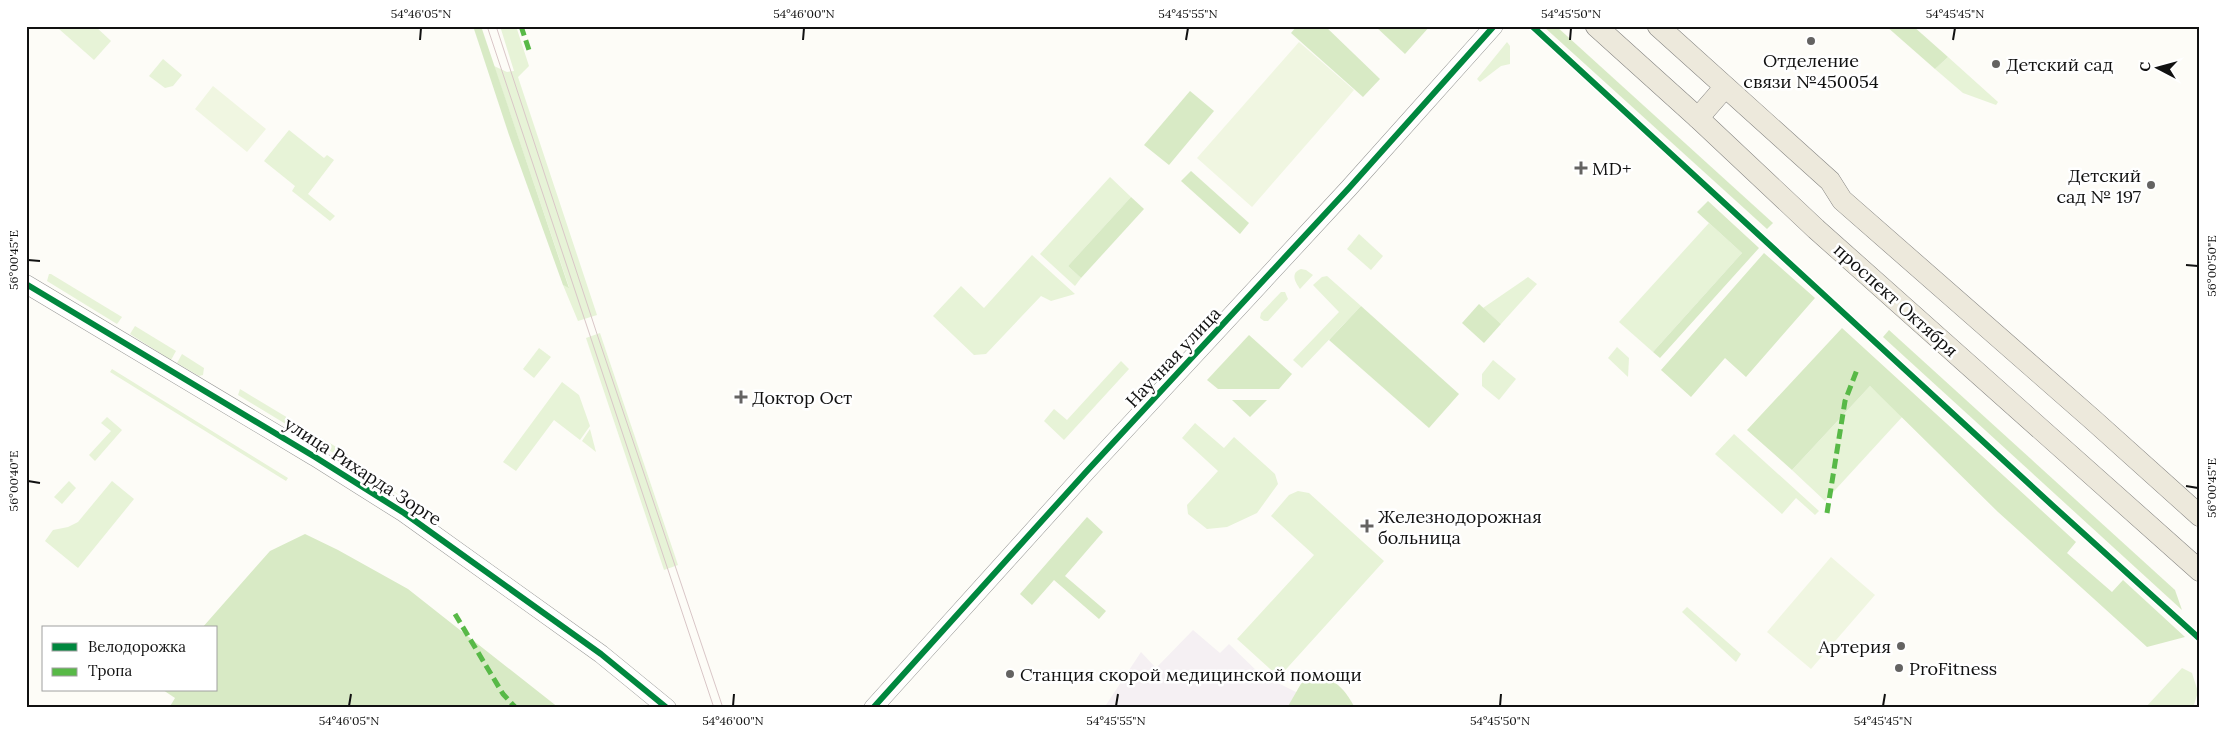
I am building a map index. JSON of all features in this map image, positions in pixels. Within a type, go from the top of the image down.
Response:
[{"type":"main road","name":"проспект Октября","points":[[1596,26],[1698,118],[1816,229],[2200,571]]},
{"type":"main road","points":[[1658,26],[1830,181],[1842,200],[2200,516]]},
{"type":"main road","points":[[1698,118],[1725,87]]},
{"type":"street","name":"Научная улица","points":[[873,708],[1086,472],[1349,188],[1494,26]]},
{"type":"street","name":"улица Рихарда Зорге","points":[[26,284],[299,447],[404,513],[601,654],[667,708]]},
{"type":"shaded area","points":[[1193,630],[1220,653],[1229,644],[1260,674],[1320,704],[1317,708],[1104,708],[1141,652],[1156,668]]},
{"type":"green space","points":[[61,26],[95,26],[111,41],[94,60],[59,29]]},
{"type":"green space","points":[[473,26],[481,26],[569,288],[563,285],[509,135]]},
{"type":"green space","points":[[500,26],[516,26],[529,66],[518,77],[597,315],[578,321],[563,285],[569,287],[494,66],[507,72],[514,71]]},
{"type":"green space","points":[[1297,26],[1325,26],[1380,79],[1363,97],[1291,33]]},
{"type":"green space","points":[[1375,26],[1430,26],[1405,54]]},
{"type":"green space","points":[[1543,26],[1556,26],[1773,223],[1767,229]]},
{"type":"green space","points":[[1886,26],[1913,26],[1948,57],[1935,69]]},
{"type":"green space","points":[[1299,42],[1354,90],[1252,207],[1197,158]]},
{"type":"green space","points":[[1507,42],[1510,46],[1510,64],[1501,66],[1480,82],[1477,79]]},
{"type":"green space","points":[[1948,57],[1998,102],[1996,105],[1963,93],[1935,69]]},
{"type":"green space","points":[[163,59],[182,75],[173,86],[165,88],[149,76]]},
{"type":"green space","points":[[213,86],[266,129],[247,152],[195,109]]},
{"type":"green space","points":[[1190,91],[1214,111],[1169,165],[1144,145]]},
{"type":"green space","points":[[289,130],[324,158],[327,155],[334,160],[308,194],[335,216],[330,221],[292,191],[295,186],[264,161]]},
{"type":"green space","points":[[1191,171],[1249,223],[1240,234],[1181,181]]},
{"type":"green space","points":[[1110,177],[1131,197],[1068,266],[1081,278],[1075,286],[1040,254]]},
{"type":"green space","points":[[1131,197],[1144,209],[1081,278],[1068,266]]},
{"type":"green space","points":[[1708,201],[1759,248],[1660,358],[1653,352],[1742,253],[1697,212]]},
{"type":"green space","points":[[1709,223],[1742,253],[1653,352],[1619,322]]},
{"type":"green space","points":[[1359,234],[1383,256],[1371,270],[1347,249]]},
{"type":"green space","points":[[1764,253],[1815,298],[1746,377],[1725,358],[1691,397],[1661,370]]},
{"type":"green space","points":[[1032,255],[1075,294],[1051,301],[1041,296],[986,354],[974,355],[933,316],[961,286],[984,308]]},
{"type":"green space","points":[[1301,269],[1313,275],[1300,289],[1295,281],[1295,275]]},
{"type":"green space","points":[[49,274],[122,317],[117,324],[47,281]]},
{"type":"green space","points":[[1327,276],[1361,306],[1302,368],[1293,360],[1339,312],[1313,285],[1322,277]]},
{"type":"green space","points":[[1528,277],[1537,284],[1501,324],[1483,308]]},
{"type":"green space","points":[[1281,292],[1285,292],[1288,299],[1268,321],[1264,321],[1260,318],[1261,313]]},
{"type":"green space","points":[[1479,304],[1501,324],[1484,343],[1462,323]]},
{"type":"green space","points":[[1361,306],[1459,394],[1429,428],[1329,340]]},
{"type":"green space","points":[[135,326],[176,351],[171,360],[130,334]]},
{"type":"green space","points":[[1842,328],[2076,542],[2067,553],[2112,592],[2123,580],[2185,637],[2147,647],[1998,512],[1870,386],[1792,470],[1747,430]]},
{"type":"green space","points":[[1889,330],[2175,590],[2182,610],[1883,337]]},
{"type":"green space","points":[[600,333],[678,565],[664,570],[586,338]]},
{"type":"green space","points":[[1249,335],[1292,374],[1279,389],[1218,389],[1207,380]]},
{"type":"green space","points":[[1617,347],[1629,358],[1628,377],[1608,358]]},
{"type":"green space","points":[[539,348],[551,357],[534,378],[523,369]]},
{"type":"green space","points":[[182,354],[204,368],[203,375],[199,376],[177,363]]},
{"type":"green space","points":[[1493,360],[1516,379],[1499,400],[1482,386],[1482,374]]},
{"type":"green space","points":[[1121,361],[1129,369],[1064,440],[1044,421],[1054,409],[1067,420]]},
{"type":"green space","points":[[112,369],[288,478],[286,481],[110,372]]},
{"type":"green space","points":[[562,382],[579,395],[590,426],[580,440],[554,420],[516,471],[503,462]]},
{"type":"green space","points":[[1870,386],[1903,416],[1825,501],[1792,470]]},
{"type":"green space","points":[[240,389],[343,451],[400,496],[238,395]]},
{"type":"green space","points":[[1232,400],[1267,400],[1250,417]]},
{"type":"green space","points":[[107,417],[122,430],[95,461],[89,455],[111,431],[101,423]]},
{"type":"green space","points":[[1195,423],[1224,448],[1234,437],[1275,474],[1278,484],[1257,513],[1227,527],[1207,529],[1188,514],[1187,505],[1218,471],[1182,438]]},
{"type":"green space","points":[[590,429],[596,452],[582,441]]},
{"type":"green space","points":[[1734,434],[1819,511],[1815,515],[1796,498],[1782,514],[1715,454]]},
{"type":"green space","points":[[69,481],[76,488],[62,504],[54,497]]},
{"type":"green space","points":[[112,481],[134,499],[78,568],[45,541],[53,530],[68,527],[78,522]]},
{"type":"green space","points":[[1298,491],[1309,493],[1384,561],[1279,677],[1237,639],[1314,555],[1271,516],[1289,495]]},
{"type":"green space","points":[[1087,517],[1103,532],[1065,576],[1106,611],[1099,619],[1054,580],[1032,605],[1020,594]]},
{"type":"green space","points":[[305,534],[338,550],[408,589],[559,708],[169,708],[175,698],[166,692],[218,692],[218,626],[204,626],[270,551]]},
{"type":"green space","points":[[1831,557],[1875,595],[1811,669],[1767,632]]},
{"type":"green space","points":[[1687,607],[1741,654],[1736,662],[1682,612]]},
{"type":"green space","points":[[2182,668],[2192,673],[2198,692],[2193,708],[2145,708]]},
{"type":"green space","points":[[1306,675],[1323,677],[1336,683],[1355,708],[1287,708]]},
{"type":"tram line","points":[[487,26],[714,708]]},
{"type":"tram line","points":[[496,26],[723,708]]},
{"type":"marked path","points":[[521,26],[530,53]]},
{"type":"marked path","points":[[1827,513],[1845,401],[1858,367]]},
{"type":"marked path","points":[[455,614],[503,694],[516,708]]},
{"type":"cycle path","points":[[873,708],[1086,472],[1349,188],[1494,26]]},
{"type":"cycle path","points":[[1532,26],[2200,639]]},
{"type":"cycle path","points":[[26,284],[315,457],[404,513],[601,654],[667,708]]},
{"type":"place","name":"Отделение связи №450054","points":[[1811,41]]},
{"type":"place","name":"Детский сад","points":[[1996,64]]},
{"type":"place","name":"MD+","points":[[1581,168]]},
{"type":"place","name":"Детский сад № 197","points":[[2151,185]]},
{"type":"place","name":"Доктор Ост","points":[[741,397]]},
{"type":"place","name":"Железнодорожная больница","points":[[1367,526]]},
{"type":"place","name":"Артерия","points":[[1901,646]]},
{"type":"place","name":"ProFitness","points":[[1899,668]]},
{"type":"place","name":"Станция скорой медицинской помощи","points":[[1010,674]]}]
